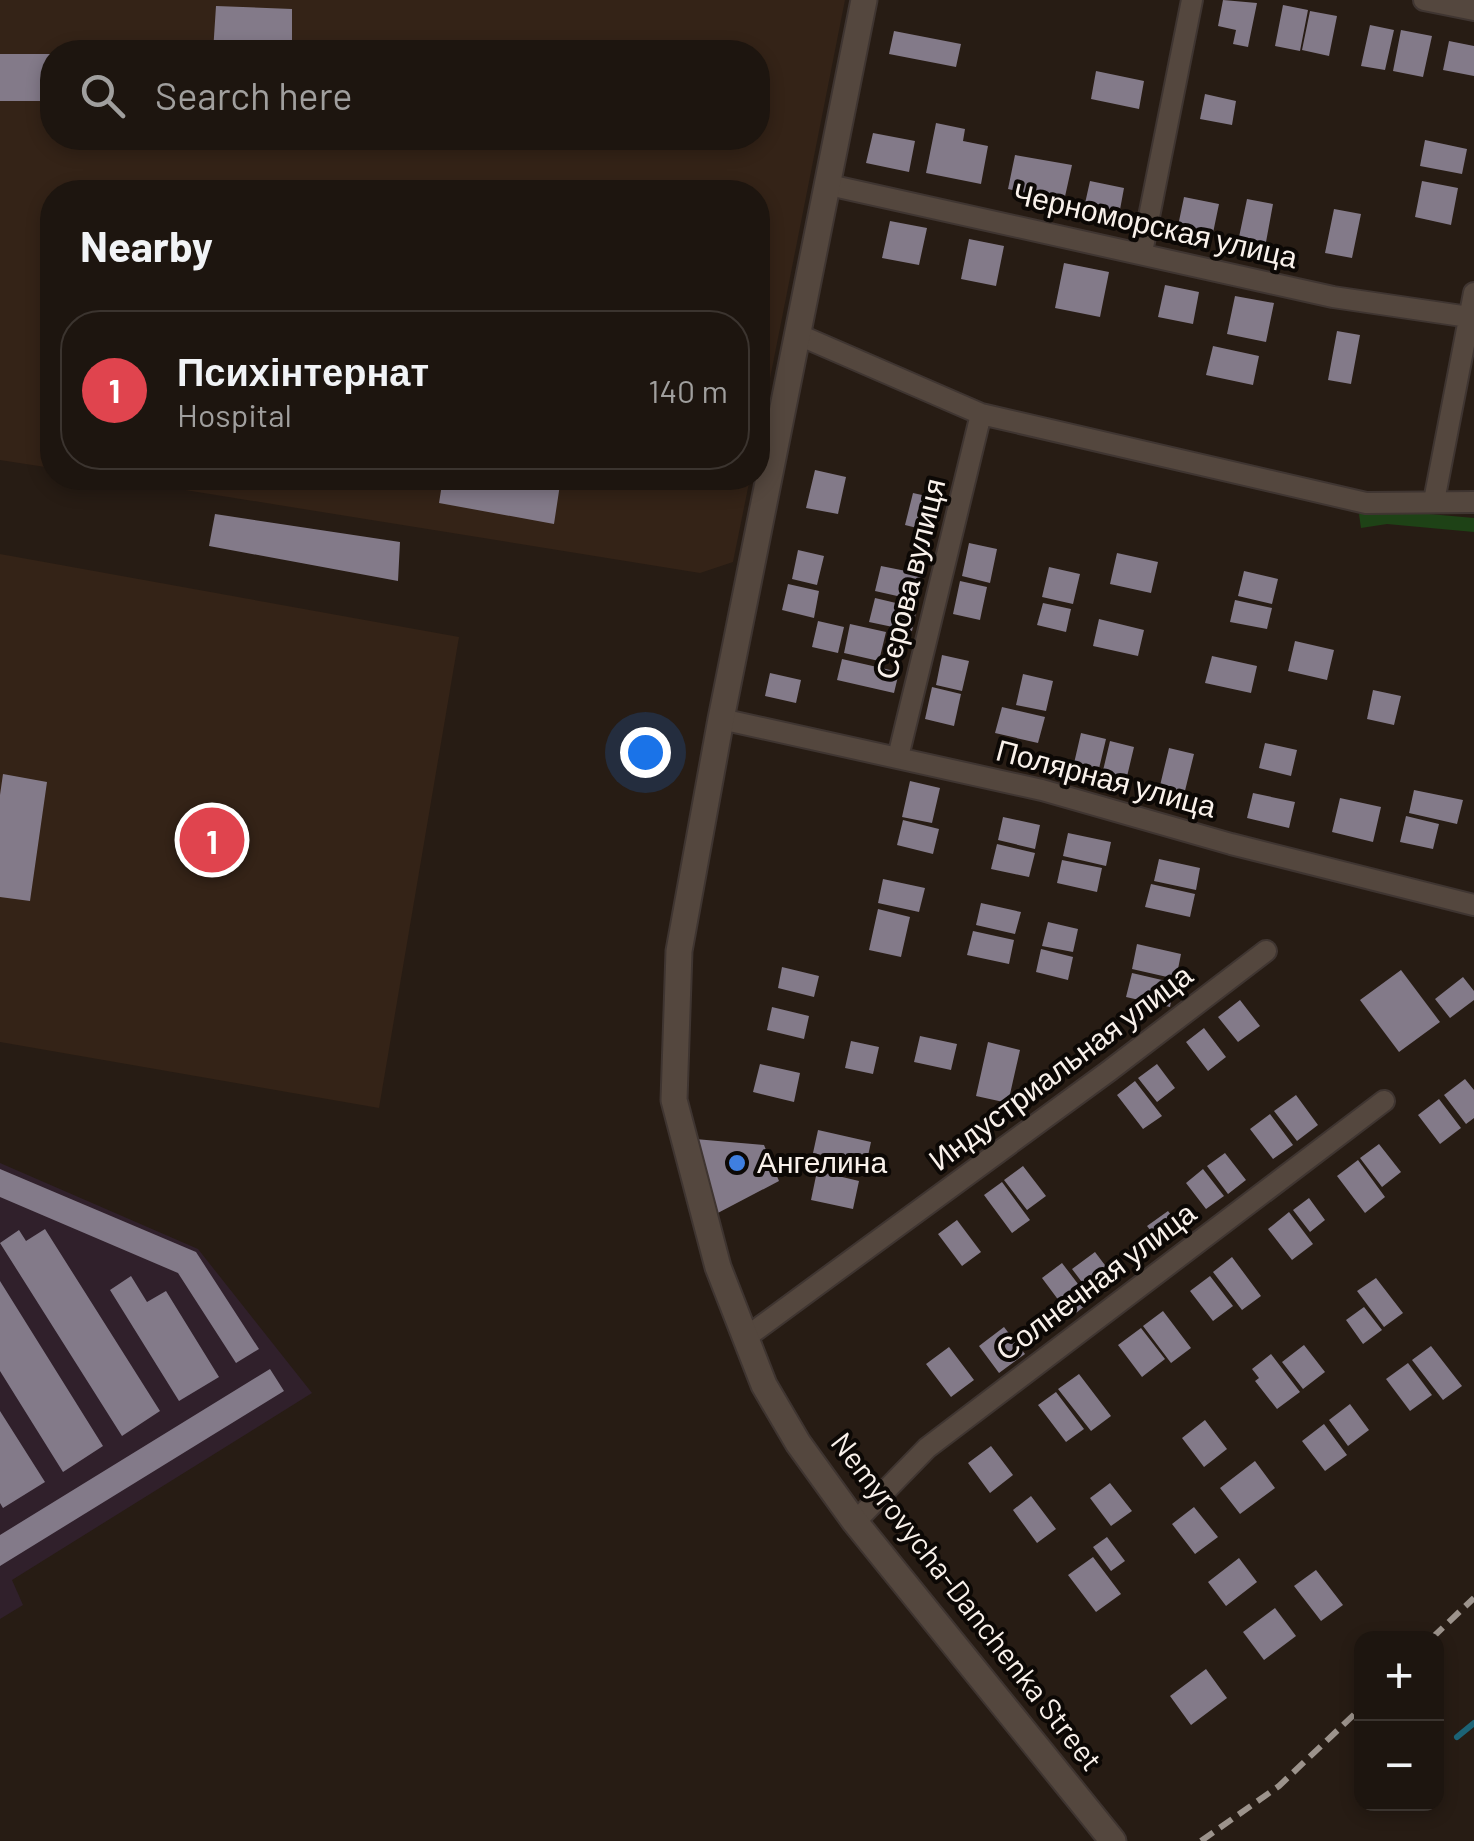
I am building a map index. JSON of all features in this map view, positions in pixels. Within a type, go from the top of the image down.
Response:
[{"type":"street","name":"Nemyrovycha-Danchenka Street","points":[[770,481],[864,0]]},
{"type":"street","points":[[1142,252],[1192,0]]},
{"type":"street","points":[[1424,0],[1474,10]]},
{"type":"street","name":"Черноморская улица","points":[[828,186],[1142,252],[1334,298],[1470,316]]},
{"type":"street","points":[[1434,501],[1474,293]]},
{"type":"street","points":[[800,336],[982,414],[1366,504],[1474,502]]},
{"type":"street","name":"Сєрова вулиця","points":[[898,757],[982,414]]},
{"type":"street","name":"Nemyrovycha-Danchenka Street","points":[[768,490],[721,718],[679,951],[674,1100],[718,1267],[764,1385],[855,1522],[1109,1840]]},
{"type":"street","name":"Полярная улица","points":[[721,718],[1042,790],[1231,844],[1474,904]]},
{"type":"street","name":"Индустриальная улица","points":[[745,1338],[1266,952]]},
{"type":"street","name":"Солнечная улица","points":[[855,1522],[927,1448],[1384,1101]]},
{"type":"shaded area","points":[[0,0],[845,0],[770,378],[770,180],[40,180],[40,466],[0,460]]},
{"type":"shaded area","points":[[185,490],[748,490],[733,562],[700,573]]},
{"type":"shaded area","points":[[0,554],[459,637],[379,1108],[0,1042]]},
{"type":"shaded area","points":[[0,1163],[198,1249],[312,1393],[12,1580],[23,1605],[0,1619]]},
{"type":"green space","points":[[1396,511],[1474,518],[1474,532],[1387,524],[1361,528],[1359,514]]},
{"type":"building","points":[[1223,0],[1257,3],[1248,47],[1233,44],[1236,30],[1218,26]]},
{"type":"building","points":[[1283,5],[1308,10],[1300,51],[1275,46]]},
{"type":"building","points":[[216,6],[292,9],[292,40],[214,40]]},
{"type":"building","points":[[1310,11],[1337,16],[1329,56],[1302,50]]},
{"type":"building","points":[[1370,25],[1394,30],[1385,70],[1361,66]]},
{"type":"building","points":[[1401,30],[1432,36],[1423,77],[1393,71]]},
{"type":"building","points":[[894,31],[961,44],[956,67],[889,54]]},
{"type":"building","points":[[1449,41],[1474,46],[1474,76],[1443,70]]},
{"type":"building","points":[[0,54],[40,54],[40,101],[0,101]]},
{"type":"building","points":[[1096,71],[1144,81],[1139,109],[1091,99]]},
{"type":"building","points":[[1205,94],[1236,101],[1232,125],[1200,119]]},
{"type":"building","points":[[936,123],[965,129],[963,141],[988,146],[981,184],[926,173]]},
{"type":"building","points":[[873,133],[915,141],[909,172],[866,163]]},
{"type":"building","points":[[1425,140],[1467,149],[1462,174],[1420,166]]},
{"type":"building","points":[[1015,155],[1072,165],[1064,201],[1008,189]]},
{"type":"building","points":[[1090,181],[1124,188],[1119,215],[1084,208]]},
{"type":"building","points":[[1422,181],[1458,188],[1451,225],[1415,217]]},
{"type":"building","points":[[1184,197],[1219,204],[1213,233],[1178,226]]},
{"type":"building","points":[[1247,199],[1273,204],[1266,242],[1239,237]]},
{"type":"building","points":[[1334,209],[1361,214],[1352,258],[1325,253]]},
{"type":"building","points":[[890,221],[927,228],[919,265],[882,258]]},
{"type":"building","points":[[969,239],[1004,246],[996,286],[961,279]]},
{"type":"building","points":[[1064,263],[1109,272],[1100,317],[1055,308]]},
{"type":"building","points":[[1165,285],[1199,292],[1193,324],[1158,317]]},
{"type":"building","points":[[1235,296],[1274,303],[1266,342],[1227,334]]},
{"type":"building","points":[[1337,331],[1360,335],[1351,384],[1328,380]]},
{"type":"building","points":[[1213,346],[1259,356],[1253,385],[1206,375]]},
{"type":"building","points":[[815,470],[846,477],[838,514],[806,508]]},
{"type":"building","points":[[441,490],[559,490],[554,524],[439,503]]},
{"type":"building","points":[[913,493],[940,499],[933,532],[905,525]]},
{"type":"building","points":[[215,514],[400,542],[398,581],[209,546]]},
{"type":"building","points":[[969,543],[997,549],[990,583],[962,576]]},
{"type":"building","points":[[798,550],[824,556],[817,585],[792,579]]},
{"type":"building","points":[[1117,553],[1158,562],[1151,593],[1110,584]]},
{"type":"building","points":[[881,566],[921,574],[915,600],[875,591]]},
{"type":"building","points":[[1049,567],[1080,574],[1073,604],[1042,597]]},
{"type":"building","points":[[1244,571],[1278,579],[1272,604],[1238,596]]},
{"type":"building","points":[[960,581],[987,587],[980,620],[953,614]]},
{"type":"building","points":[[788,584],[819,591],[814,618],[782,610]]},
{"type":"building","points":[[875,598],[917,608],[912,631],[869,622]]},
{"type":"building","points":[[1235,600],[1272,608],[1267,629],[1230,622]]},
{"type":"building","points":[[1043,603],[1071,609],[1066,632],[1037,625]]},
{"type":"building","points":[[1099,619],[1144,630],[1138,656],[1093,646]]},
{"type":"building","points":[[818,621],[844,627],[838,653],[812,647]]},
{"type":"building","points":[[850,624],[886,632],[879,661],[844,653]]},
{"type":"building","points":[[1295,641],[1334,650],[1327,680],[1288,671]]},
{"type":"building","points":[[942,655],[969,661],[962,691],[936,685]]},
{"type":"building","points":[[1212,656],[1257,666],[1251,693],[1205,683]]},
{"type":"building","points":[[842,659],[899,672],[894,693],[837,680]]},
{"type":"building","points":[[770,673],[801,680],[796,703],[765,696]]},
{"type":"building","points":[[1023,674],[1053,681],[1046,711],[1016,705]]},
{"type":"building","points":[[932,687],[961,694],[954,726],[925,719]]},
{"type":"building","points":[[1373,690],[1401,696],[1394,725],[1367,719]]},
{"type":"building","points":[[1002,707],[1045,717],[1038,743],[995,733]]},
{"type":"building","points":[[1081,733],[1106,739],[1097,777],[1072,772]]},
{"type":"building","points":[[1110,741],[1134,747],[1125,785],[1101,779]]},
{"type":"building","points":[[1265,743],[1297,750],[1291,776],[1259,768]]},
{"type":"building","points":[[1169,748],[1194,754],[1183,799],[1158,794]]},
{"type":"building","points":[[3,774],[47,782],[30,901],[0,897]]},
{"type":"building","points":[[910,781],[940,788],[932,823],[902,817]]},
{"type":"building","points":[[1414,790],[1463,800],[1457,824],[1409,813]]},
{"type":"building","points":[[1253,793],[1295,802],[1289,828],[1247,818]]},
{"type":"building","points":[[1340,798],[1381,807],[1373,842],[1332,832]]},
{"type":"building","points":[[1406,816],[1439,824],[1433,849],[1400,842]]},
{"type":"building","points":[[1003,817],[1040,825],[1035,849],[998,840]]},
{"type":"building","points":[[903,820],[939,829],[933,854],[897,845]]},
{"type":"building","points":[[1068,833],[1111,842],[1106,866],[1063,856]]},
{"type":"building","points":[[997,844],[1035,853],[1029,877],[991,869]]},
{"type":"building","points":[[1159,859],[1200,868],[1196,890],[1154,881]]},
{"type":"building","points":[[1062,860],[1102,868],[1097,892],[1057,883]]},
{"type":"building","points":[[883,879],[925,888],[919,912],[878,903]]},
{"type":"building","points":[[1151,884],[1195,894],[1190,917],[1145,907]]},
{"type":"building","points":[[981,903],[1021,912],[1015,934],[976,925]]},
{"type":"building","points":[[878,909],[910,917],[901,957],[869,950]]},
{"type":"building","points":[[1048,922],[1078,929],[1073,952],[1042,946]]},
{"type":"building","points":[[973,931],[1014,940],[1009,964],[967,955]]},
{"type":"building","points":[[1137,944],[1181,954],[1176,979],[1132,969]]},
{"type":"building","points":[[1041,949],[1073,957],[1068,980],[1036,972]]},
{"type":"building","points":[[782,967],[819,976],[814,997],[778,988]]},
{"type":"building","points":[[1401,970],[1440,1022],[1399,1052],[1360,1000]]},
{"type":"building","points":[[1132,973],[1175,983],[1170,1007],[1126,997]]},
{"type":"building","points":[[1463,977],[1474,991],[1474,1000],[1450,1018],[1435,999]]},
{"type":"building","points":[[1240,1000],[1260,1026],[1238,1042],[1218,1017]]},
{"type":"building","points":[[772,1007],[809,1016],[804,1039],[767,1030]]},
{"type":"building","points":[[1204,1028],[1226,1057],[1208,1071],[1186,1042]]},
{"type":"building","points":[[920,1036],[957,1044],[951,1070],[914,1062]]},
{"type":"building","points":[[851,1041],[879,1047],[873,1074],[845,1068]]},
{"type":"building","points":[[988,1042],[1020,1050],[1008,1103],[976,1096]]},
{"type":"building","points":[[760,1064],[800,1073],[794,1102],[753,1092]]},
{"type":"building","points":[[1157,1064],[1175,1088],[1157,1102],[1138,1078]]},
{"type":"building","points":[[1465,1079],[1474,1090],[1474,1118],[1466,1124],[1444,1095]]},
{"type":"building","points":[[1135,1081],[1162,1116],[1143,1129],[1117,1095]]},
{"type":"building","points":[[1296,1095],[1318,1125],[1297,1141],[1274,1111]]},
{"type":"building","points":[[1439,1099],[1461,1128],[1440,1144],[1418,1115]]},
{"type":"building","points":[[1270,1114],[1293,1145],[1273,1159],[1250,1129]]},
{"type":"building","points":[[818,1130],[871,1142],[866,1165],[813,1153]]},
{"type":"building","name":"Ангелина","points":[[695,1139],[764,1145],[779,1181],[714,1215]]},
{"type":"building","points":[[1379,1144],[1401,1172],[1382,1187],[1360,1158]]},
{"type":"building","points":[[1225,1153],[1246,1180],[1228,1194],[1207,1166]]},
{"type":"building","points":[[1358,1160],[1385,1197],[1365,1213],[1337,1176]]},
{"type":"building","points":[[1023,1166],[1046,1196],[1027,1210],[1004,1180]]},
{"type":"building","points":[[0,1169],[196,1252],[259,1349],[236,1363],[178,1273],[0,1197]]},
{"type":"building","points":[[1203,1169],[1224,1196],[1206,1209],[1186,1183]]},
{"type":"building","points":[[817,1171],[859,1181],[853,1209],[811,1200]]},
{"type":"building","points":[[1002,1182],[1030,1220],[1012,1233],[984,1195]]},
{"type":"building","points":[[1309,1198],[1325,1220],[1310,1232],[1293,1210]]},
{"type":"building","points":[[1168,1211],[1182,1230],[1162,1245],[1147,1226]]},
{"type":"building","points":[[1289,1212],[1313,1244],[1292,1260],[1268,1229]]},
{"type":"building","points":[[957,1220],[981,1252],[962,1266],[938,1234]]},
{"type":"building","points":[[45,1229],[160,1411],[122,1436],[0,1243],[19,1230],[26,1241]]},
{"type":"building","points":[[1095,1252],[1117,1281],[1094,1298],[1072,1269]]},
{"type":"building","points":[[1232,1257],[1261,1296],[1242,1310],[1213,1272]]},
{"type":"building","points":[[1062,1263],[1091,1301],[1071,1317],[1042,1278]]},
{"type":"building","points":[[131,1276],[147,1302],[166,1291],[219,1377],[179,1401],[110,1290]]},
{"type":"building","points":[[1210,1276],[1233,1306],[1213,1321],[1190,1291]]},
{"type":"building","points":[[1376,1278],[1403,1313],[1384,1327],[1357,1291]]},
{"type":"building","points":[[0,1281],[103,1446],[63,1472],[0,1371]]},
{"type":"building","points":[[1364,1307],[1382,1330],[1363,1344],[1346,1320]]},
{"type":"building","points":[[1163,1311],[1191,1348],[1171,1363],[1143,1326]]},
{"type":"building","points":[[1004,1327],[1025,1354],[999,1373],[979,1346]]},
{"type":"building","points":[[1141,1328],[1165,1359],[1142,1377],[1118,1345]]},
{"type":"building","points":[[1304,1345],[1325,1372],[1303,1389],[1282,1362]]},
{"type":"building","points":[[1431,1346],[1462,1386],[1443,1400],[1412,1360]]},
{"type":"building","points":[[949,1347],[974,1380],[951,1397],[926,1364]]},
{"type":"building","points":[[1271,1354],[1300,1392],[1277,1409],[1255,1381],[1259,1378],[1252,1369]]},
{"type":"building","points":[[1408,1363],[1432,1395],[1410,1411],[1386,1379]]},
{"type":"building","points":[[270,1369],[284,1391],[0,1566],[0,1535]]},
{"type":"building","points":[[1079,1374],[1111,1416],[1091,1431],[1058,1389]]},
{"type":"building","points":[[1056,1392],[1084,1429],[1066,1442],[1038,1405]]},
{"type":"building","points":[[1350,1404],[1369,1430],[1348,1446],[1329,1420]]},
{"type":"building","points":[[0,1411],[45,1482],[3,1508],[0,1503]]},
{"type":"building","points":[[1205,1420],[1227,1449],[1204,1467],[1182,1438]]},
{"type":"building","points":[[1324,1424],[1347,1455],[1325,1471],[1302,1441]]},
{"type":"building","points":[[991,1446],[1013,1475],[990,1493],[968,1463]]},
{"type":"building","points":[[1255,1461],[1275,1488],[1240,1514],[1220,1488]]},
{"type":"building","points":[[1110,1483],[1132,1511],[1111,1526],[1090,1498]]},
{"type":"building","points":[[1031,1496],[1056,1529],[1037,1543],[1013,1510]]},
{"type":"building","points":[[1194,1507],[1218,1537],[1195,1554],[1172,1524]]},
{"type":"building","points":[[1107,1537],[1125,1561],[1111,1571],[1093,1547]]},
{"type":"building","points":[[1093,1557],[1121,1594],[1096,1612],[1068,1575]]},
{"type":"building","points":[[1239,1558],[1257,1582],[1226,1606],[1208,1582]]},
{"type":"building","points":[[1316,1570],[1343,1605],[1321,1621],[1294,1586]]},
{"type":"building","points":[[1275,1608],[1296,1636],[1264,1660],[1243,1632]]},
{"type":"building","points":[[1206,1669],[1227,1698],[1191,1725],[1170,1696]]},
{"type":"waterway","points":[[1457,1737],[1474,1723]]},
{"type":"railway","points":[[1439,1631],[1474,1598]]},
{"type":"railway","points":[[1201,1841],[1279,1786],[1354,1715]]},
{"type":"place","name":"Психінтернат","points":[[212,840]]},
{"type":"place","name":"Ангелина","points":[[737,1163]]}]
